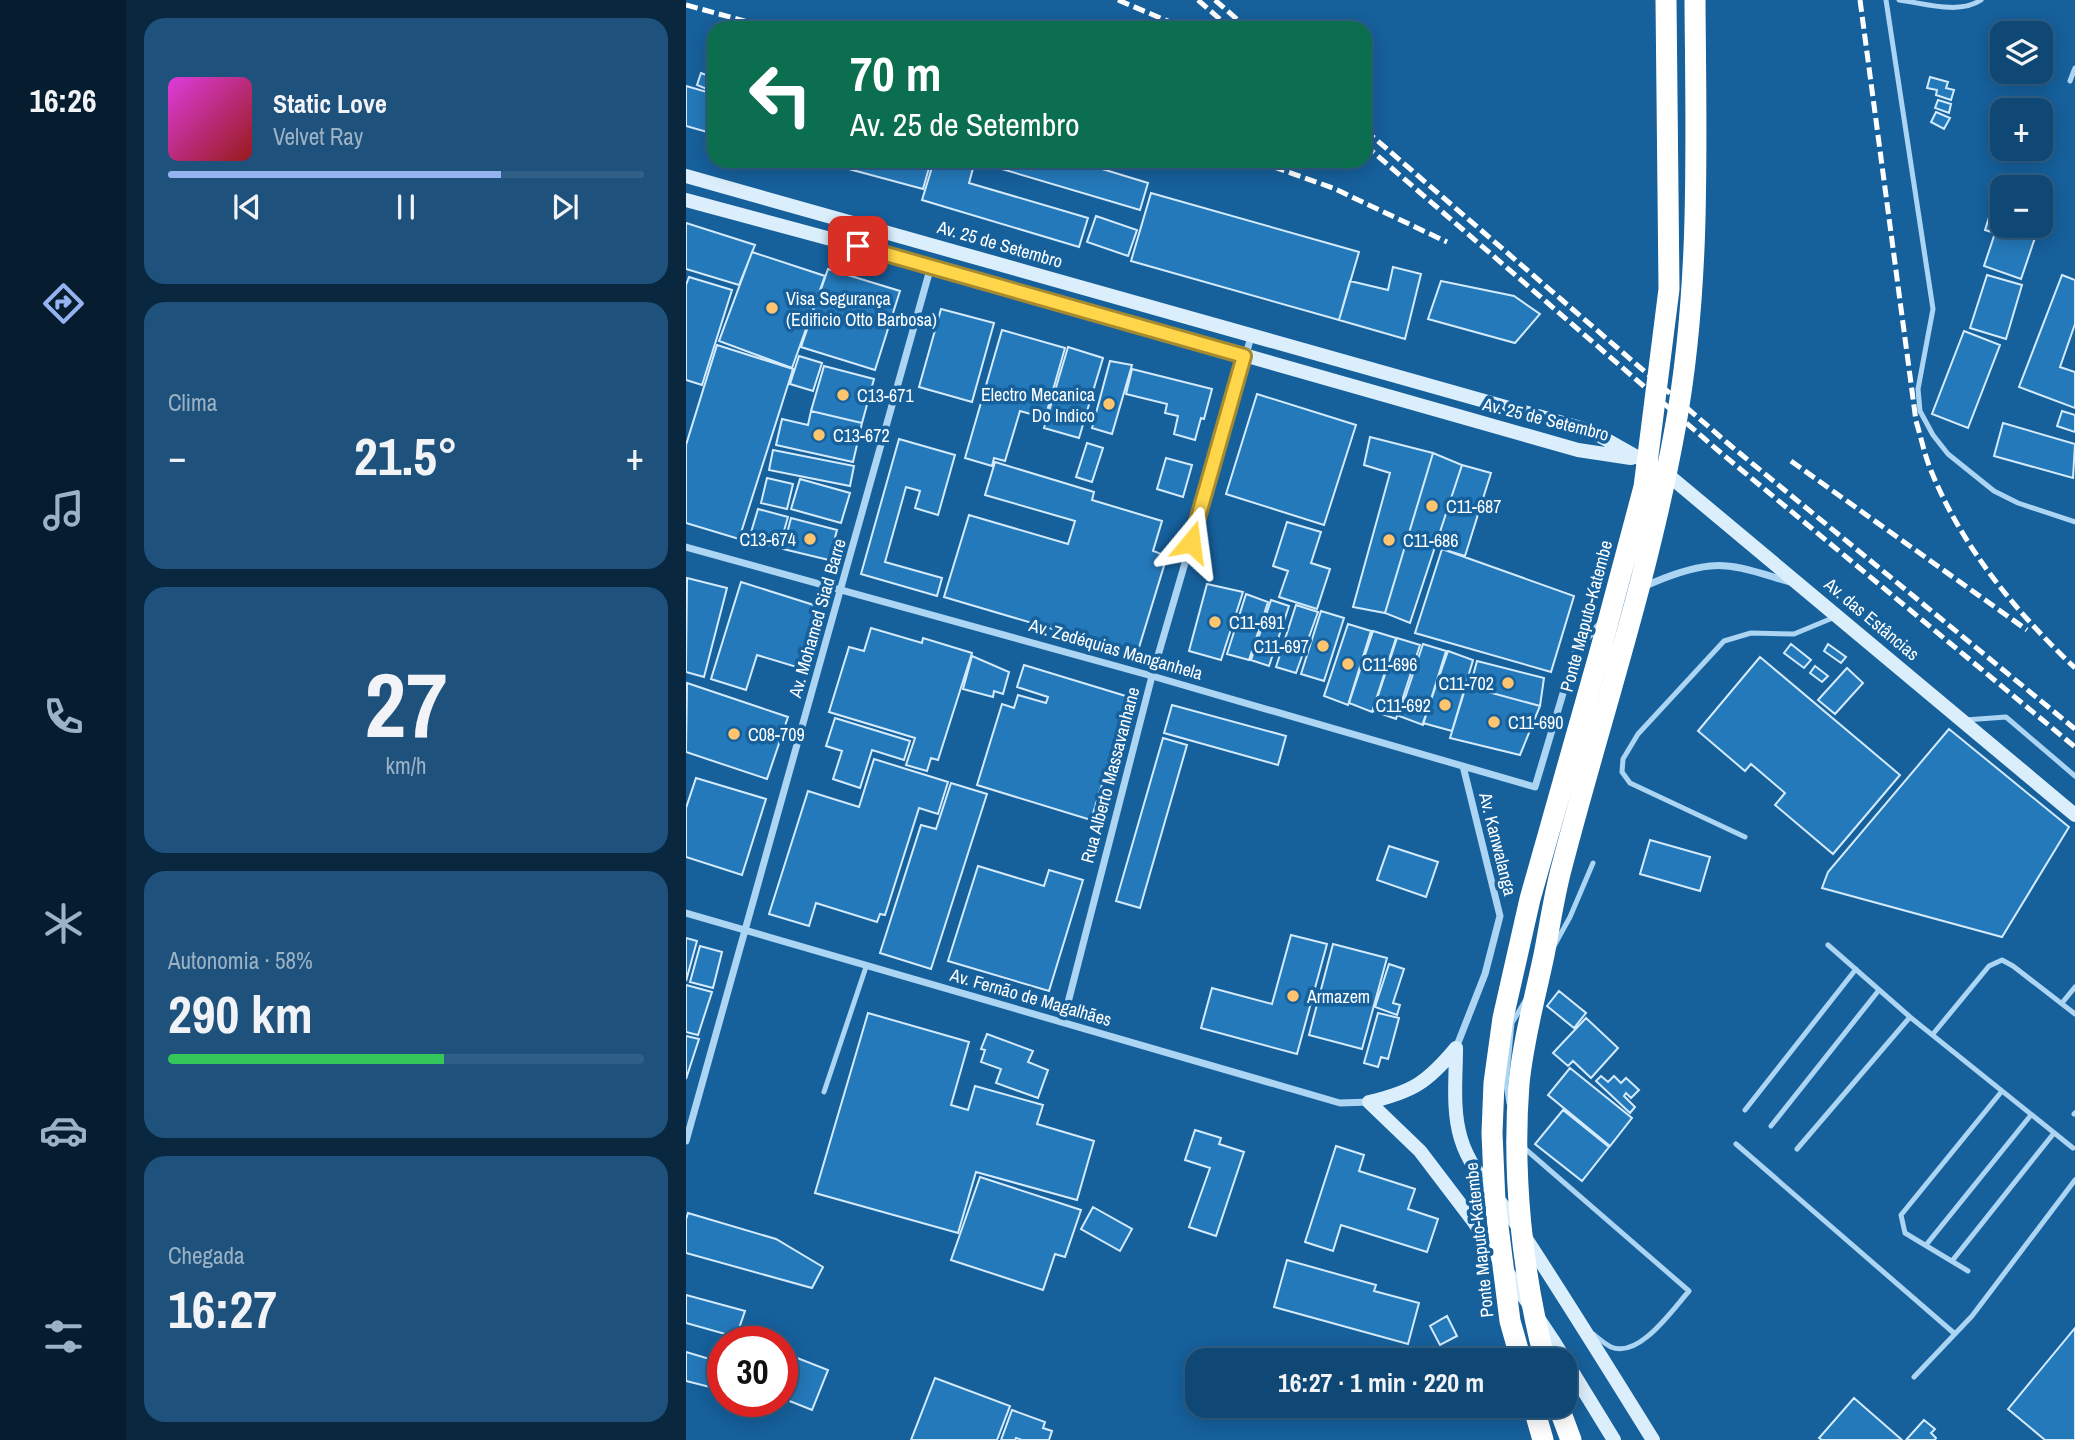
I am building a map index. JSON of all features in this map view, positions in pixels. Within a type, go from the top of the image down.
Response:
[{"type":"highway","name":"Ponte Maputo-Katembe","points":[[1518,1348],[1510,1321],[1495,1202],[1492,1133],[1494,1083],[1503,1018],[1531,899],[1644,488],[1669,289],[1666,0]]},
{"type":"highway","points":[[1542,1348],[1533,1314],[1521,1223],[1519,1085],[1561,869],[1648,559],[1675,427],[1692,303],[1696,197],[1695,0]]},
{"type":"highway","points":[[1537,1418],[1543,1440]]},
{"type":"highway","points":[[1563,1418],[1571,1440]]},
{"type":"main road","name":"Av. 25 de Setembro","points":[[686,176],[1591,431],[1640,459]]},
{"type":"main road","name":"Av. 25 de Setembro","points":[[686,200],[931,266],[1578,450],[1640,459]]},
{"type":"main road","name":"Av. das Estâncias","points":[[1640,459],[1667,474],[2075,815]]},
{"type":"main road","points":[[1369,1102],[1401,1094],[1417,1086],[1436,1072],[1456,1048]]},
{"type":"main road","points":[[1456,1048],[1456,1115],[1461,1140],[1474,1167],[1516,1223],[1653,1440]]},
{"type":"main road","points":[[1369,1102],[1420,1151],[1453,1194],[1554,1342],[1614,1440]]},
{"type":"street","name":"Av. Mohamed Siad Barre","points":[[686,1141],[931,266]]},
{"type":"street","name":"Rua Alberto Massavanhane","points":[[1062,1022],[1152,676],[1251,337]]},
{"type":"street","name":"Av. Zedéquias Manganhela","points":[[686,547],[1152,676],[1535,787],[1576,650],[1618,603],[1645,586],[1673,575],[1710,566],[1734,567],[1801,584]]},
{"type":"street","name":"Av. Kanwalanga","points":[[1456,1048],[1485,974],[1500,916],[1463,766]]},
{"type":"street","name":"Av. Fernão de Magalhães","points":[[686,913],[1340,1103],[1369,1102]]},
{"type":"lane","points":[[1886,0],[1933,309],[1917,389],[1920,411],[1933,435],[1948,454],[1994,491],[2018,503],[2075,522]]},
{"type":"lane","points":[[1899,0],[1951,7],[1974,5],[1981,0]]},
{"type":"lane","points":[[2070,81],[2075,68]]},
{"type":"lane","points":[[1745,836],[1630,783],[1622,772],[1623,759],[1638,734],[1724,641],[1751,633],[1794,634],[1838,616]]},
{"type":"lane","points":[[1962,720],[2006,717],[2075,776]]},
{"type":"lane","points":[[1584,1328],[1613,1348],[1631,1348],[1646,1338],[1689,1291],[1514,1139],[1506,1084],[1512,1023],[1570,917],[1593,863]]},
{"type":"lane","points":[[1828,945],[1910,1017],[2073,1149]]},
{"type":"lane","points":[[1933,1034],[1989,966],[2002,960],[2075,1014]]},
{"type":"lane","points":[[824,1092],[866,967]]},
{"type":"lane","points":[[1745,1110],[1856,969]]},
{"type":"lane","points":[[2062,1003],[2075,987]]},
{"type":"lane","points":[[1772,1126],[1879,990]]},
{"type":"lane","points":[[1797,1149],[1910,1017]]},
{"type":"lane","points":[[1968,1271],[1905,1233],[1900,1215],[2002,1091]]},
{"type":"lane","points":[[1927,1245],[2031,1115]]},
{"type":"lane","points":[[1952,1261],[2054,1133]]},
{"type":"lane","points":[[1736,1144],[1955,1334]]},
{"type":"lane","points":[[1914,1377],[1972,1316],[2075,1180]]},
{"type":"building","points":[[701,73],[707,75],[707,89],[697,85]]},
{"type":"building","points":[[1930,77],[1948,82],[1946,88],[1954,90],[1951,100],[1936,95],[1937,90],[1927,88]]},
{"type":"building","points":[[686,86],[707,92],[707,132],[686,126]]},
{"type":"building","points":[[1938,100],[1951,104],[1949,113],[1935,108]]},
{"type":"building","points":[[1936,112],[1950,118],[1944,129],[1931,122]]},
{"type":"building","points":[[845,168],[929,168],[923,189]]},
{"type":"building","points":[[932,168],[973,168],[969,183],[1088,218],[1079,247],[922,200]]},
{"type":"building","points":[[999,168],[1099,168],[1148,183],[1140,210]]},
{"type":"building","points":[[1151,193],[1359,252],[1339,320],[1131,261]]},
{"type":"building","points":[[1990,214],[1990,232],[1985,230]]},
{"type":"building","points":[[1096,216],[1137,230],[1128,256],[1087,242]]},
{"type":"building","points":[[686,223],[755,245],[739,285],[686,269]]},
{"type":"building","points":[[1993,238],[2035,238],[2021,279],[1984,266]]},
{"type":"building","name":"Visa Segurança (Edificio Otto Barbosa)","points":[[752,252],[825,276],[792,368],[719,341]]},
{"type":"building","points":[[1393,267],[1421,274],[1405,339],[1339,320],[1350,281],[1388,290]]},
{"type":"building","points":[[828,269],[900,291],[875,370],[801,347]]},
{"type":"building","points":[[1987,275],[2022,285],[2006,339],[1970,328]]},
{"type":"building","points":[[2062,275],[2075,280],[2075,324],[2060,367],[2075,372],[2075,408],[2019,387]]},
{"type":"building","points":[[689,277],[732,290],[702,385],[686,380],[686,285]]},
{"type":"building","points":[[1441,281],[1514,296],[1540,314],[1515,343],[1428,319]]},
{"type":"building","points":[[941,309],[994,323],[972,402],[919,387]]},
{"type":"building","points":[[1002,330],[1065,348],[1045,418],[1020,411],[1005,461],[994,458],[992,466],[965,458]]},
{"type":"building","points":[[1964,331],[2000,345],[1968,428],[1932,414]]},
{"type":"building","points":[[717,345],[793,369],[739,539],[686,523],[686,445]]},
{"type":"building","points":[[1068,347],[1103,358],[1079,438],[1044,428]]},
{"type":"building","points":[[799,356],[822,363],[813,391],[790,384]]},
{"type":"building","name":"Electro Mecanica Do Indico","points":[[1110,361],[1132,365],[1112,434],[1092,428]]},
{"type":"building","name":"C13-671","points":[[824,366],[874,379],[862,423],[811,411]]},
{"type":"building","points":[[1132,369],[1212,389],[1195,440],[1174,434],[1178,416],[1165,413],[1167,404],[1126,394]]},
{"type":"building","points":[[1257,394],[1356,425],[1324,525],[1226,494]]},
{"type":"building","name":"C13-672","points":[[811,411],[862,423],[853,462],[776,445],[782,419],[808,425]]},
{"type":"building","points":[[2062,411],[2075,415],[2075,432],[2057,426]]},
{"type":"building","points":[[2003,423],[2075,444],[2073,478],[1994,456]]},
{"type":"building","name":"C11-686","points":[[1370,437],[1433,453],[1385,613],[1353,607],[1390,473],[1364,465]]},
{"type":"building","points":[[899,439],[955,455],[938,515],[915,508],[920,491],[906,487],[885,562],[942,578],[937,596],[861,574]]},
{"type":"building","points":[[1087,443],[1103,448],[1092,482],[1076,477]]},
{"type":"building","points":[[773,450],[854,466],[850,486],[769,470]]},
{"type":"building","name":"C11-687","points":[[1433,453],[1462,465],[1410,623],[1385,613]]},
{"type":"building","points":[[1166,458],[1192,465],[1183,497],[1157,489]]},
{"type":"building","points":[[995,462],[1094,492],[1092,500],[1162,521],[1153,551],[1167,556],[1137,654],[944,597],[969,515],[1068,544],[1075,521],[985,495]]},
{"type":"building","points":[[1462,465],[1491,473],[1465,556],[1435,547]]},
{"type":"building","points":[[767,478],[793,484],[787,509],[761,503]]},
{"type":"building","points":[[800,479],[850,493],[841,523],[791,509]]},
{"type":"building","points":[[758,509],[788,517],[779,548],[749,539]]},
{"type":"building","name":"C13-674","points":[[791,518],[837,530],[829,560],[783,549]]},
{"type":"building","points":[[1287,522],[1321,532],[1311,563],[1330,569],[1317,609],[1279,597],[1288,571],[1273,566]]},
{"type":"building","points":[[1442,549],[1574,596],[1551,672],[1415,633]]},
{"type":"building","points":[[687,578],[727,588],[704,677],[686,672]]},
{"type":"building","points":[[741,582],[820,607],[800,668],[757,655],[746,690],[711,679]]},
{"type":"building","name":"C11-691","points":[[1207,584],[1243,592],[1221,660],[1189,651]]},
{"type":"building","points":[[1246,594],[1268,602],[1249,660],[1227,654]]},
{"type":"building","points":[[1271,600],[1289,606],[1269,666],[1251,660]]},
{"type":"building","points":[[1296,605],[1318,612],[1296,673],[1276,667]]},
{"type":"building","name":"C11-697","points":[[1321,611],[1344,618],[1324,681],[1301,674]]},
{"type":"building","name":"C11-696","points":[[1348,624],[1371,631],[1348,705],[1324,696]]},
{"type":"building","points":[[871,628],[922,643],[923,638],[972,653],[938,760],[931,758],[927,771],[906,765],[915,738],[829,712],[849,647],[864,651]]},
{"type":"building","points":[[1373,631],[1396,638],[1372,712],[1349,703]]},
{"type":"building","points":[[1397,638],[1420,645],[1396,719],[1373,711]]},
{"type":"building","points":[[1423,644],[1446,651],[1423,725],[1399,716]]},
{"type":"building","points":[[1791,644],[1811,660],[1804,668],[1784,653]]},
{"type":"building","points":[[1828,644],[1846,657],[1841,663],[1824,651]]},
{"type":"building","name":"C11-692","points":[[1448,651],[1473,660],[1452,731],[1423,723]]},
{"type":"building","points":[[972,656],[1009,672],[1003,694],[994,691],[993,697],[963,689]]},
{"type":"building","points":[[1760,657],[1900,775],[1833,854],[1775,805],[1785,793],[1751,764],[1745,771],[1698,731]]},
{"type":"building","name":"C11-702","points":[[1477,661],[1544,678],[1540,706],[1470,687]]},
{"type":"building","points":[[1024,665],[1129,697],[1091,820],[977,785],[1002,704],[1014,708],[1018,695],[1046,703],[1048,697],[1017,687]]},
{"type":"building","points":[[1815,666],[1828,676],[1822,682],[1810,673]]},
{"type":"building","points":[[1847,668],[1863,683],[1835,714],[1818,700]]},
{"type":"building","name":"C08-709","points":[[687,683],[788,717],[767,779],[686,752]]},
{"type":"building","name":"C11-690","points":[[1466,686],[1540,706],[1520,755],[1450,738]]},
{"type":"building","points":[[1172,705],[1286,736],[1278,765],[1164,733]]},
{"type":"building","points":[[835,718],[910,741],[904,760],[872,750],[860,788],[833,779],[842,751],[826,746]]},
{"type":"building","points":[[1949,729],[2069,827],[2002,937],[1822,888],[1828,872]]},
{"type":"building","points":[[1163,738],[1187,745],[1140,908],[1116,901]]},
{"type":"building","points":[[874,759],[948,782],[938,814],[919,808],[885,915],[880,914],[877,922],[816,903],[809,926],[769,914],[808,791],[859,807]]},
{"type":"building","points":[[696,778],[766,799],[742,875],[686,857],[686,808]]},
{"type":"building","points":[[951,783],[987,794],[931,969],[880,953],[921,825],[936,829]]},
{"type":"building","points":[[1650,840],[1710,857],[1700,891],[1640,874]]},
{"type":"building","points":[[1389,846],[1438,862],[1426,897],[1377,880]]},
{"type":"building","points":[[978,866],[1044,886],[1049,870],[1083,880],[1049,991],[948,961]]},
{"type":"building","name":"Armazem","points":[[1291,935],[1327,944],[1297,1054],[1201,1028],[1212,988],[1272,1004]]},
{"type":"building","points":[[686,938],[697,941],[686,981]]},
{"type":"building","points":[[1333,944],[1387,958],[1362,1049],[1309,1035]]},
{"type":"building","points":[[700,946],[722,952],[713,988],[690,982]]},
{"type":"building","points":[[1389,964],[1404,969],[1393,1003],[1400,1005],[1397,1015],[1375,1007]]},
{"type":"building","points":[[686,985],[712,992],[698,1035],[686,1032]]},
{"type":"building","points":[[1559,991],[1586,1013],[1574,1028],[1547,1006]]},
{"type":"building","points":[[868,1013],[969,1042],[951,1105],[968,1110],[975,1086],[1043,1105],[1037,1124],[1094,1141],[1077,1200],[976,1172],[958,1233],[815,1193]]},
{"type":"building","points":[[1378,1013],[1399,1018],[1388,1059],[1381,1057],[1378,1067],[1364,1063]]},
{"type":"building","points":[[1586,1018],[1618,1048],[1591,1078],[1573,1061],[1568,1066],[1553,1053]]},
{"type":"building","points":[[987,1034],[1033,1051],[1028,1062],[1048,1070],[1038,1098],[996,1083],[1001,1069],[981,1062],[985,1050],[981,1049]]},
{"type":"building","points":[[686,1036],[699,1039],[686,1079]]},
{"type":"building","points":[[1570,1068],[1632,1118],[1610,1146],[1548,1095]]},
{"type":"building","points":[[1601,1076],[1608,1082],[1614,1076],[1621,1083],[1626,1078],[1639,1090],[1631,1098],[1626,1093],[1624,1096],[1635,1107],[1630,1113],[1596,1081]]},
{"type":"building","points":[[1563,1110],[1609,1147],[1582,1181],[1535,1144]]},
{"type":"building","points":[[1195,1130],[1221,1138],[1219,1144],[1244,1152],[1216,1236],[1189,1227],[1210,1168],[1185,1160]]},
{"type":"building","points":[[1336,1146],[1364,1155],[1359,1171],[1415,1189],[1408,1209],[1438,1219],[1427,1252],[1341,1225],[1333,1251],[1305,1242]]},
{"type":"building","points":[[980,1177],[1081,1210],[1065,1257],[1055,1254],[1043,1290],[951,1260]]},
{"type":"building","points":[[1093,1207],[1132,1229],[1120,1251],[1081,1229]]},
{"type":"building","points":[[688,1213],[776,1239],[823,1267],[812,1288],[686,1253]]},
{"type":"building","points":[[1287,1260],[1376,1285],[1374,1291],[1419,1303],[1408,1344],[1274,1307]]},
{"type":"building","points":[[686,1295],[745,1311],[740,1326],[707,1326],[707,1329],[686,1323]]},
{"type":"building","points":[[1447,1316],[1457,1336],[1440,1345],[1430,1326]]},
{"type":"building","points":[[2075,1328],[2075,1440],[2045,1440],[2008,1409]]},
{"type":"building","points":[[686,1352],[707,1358],[707,1386],[686,1381]]},
{"type":"building","points":[[798,1358],[828,1370],[812,1410],[798,1404]]},
{"type":"building","points":[[935,1378],[1010,1406],[997,1440],[911,1440]]},
{"type":"building","points":[[1854,1398],[1902,1440],[1819,1438]]},
{"type":"building","points":[[1012,1410],[1045,1422],[1043,1428],[1052,1431],[1049,1440],[1001,1440]]},
{"type":"building","points":[[1924,1420],[1935,1429],[1931,1433],[1935,1440],[1906,1440]]},
{"type":"railway","points":[[1118,0],[1168,21]]},
{"type":"railway","points":[[1198,0],[1222,21]]},
{"type":"railway","points":[[1215,0],[1239,21]]},
{"type":"railway","points":[[1860,0],[1916,421],[1926,457],[1943,497],[1974,551],[2031,624],[2075,668]]},
{"type":"railway","points":[[686,5],[744,21]]},
{"type":"railway","points":[[1372,136],[1731,446],[2075,729]]},
{"type":"railway","points":[[1372,151],[1721,453],[2075,747]]},
{"type":"railway","points":[[1277,168],[1333,188],[1447,242]]},
{"type":"railway","points":[[1791,461],[2027,630]]},
{"type":"place","name":"Visa Segurança (Edificio Otto Barbosa)","points":[[772,308]]},
{"type":"place","name":"C13-671","points":[[843,395]]},
{"type":"place","name":"Electro Mecanica Do Indico","points":[[1109,404]]},
{"type":"place","name":"C13-672","points":[[819,435]]},
{"type":"place","name":"C11-687","points":[[1432,506]]},
{"type":"place","name":"C13-674","points":[[810,539]]},
{"type":"place","name":"C11-686","points":[[1389,540]]},
{"type":"place","name":"C11-691","points":[[1215,622]]},
{"type":"place","name":"C11-697","points":[[1323,646]]},
{"type":"place","name":"C11-696","points":[[1348,664]]},
{"type":"place","name":"C11-702","points":[[1508,683]]},
{"type":"place","name":"C11-692","points":[[1445,705]]},
{"type":"place","name":"C11-690","points":[[1494,722]]},
{"type":"place","name":"C08-709","points":[[734,734]]},
{"type":"place","name":"Armazem","points":[[1293,996]]},
{"type":"route","points":[[858,246],[1244,356],[1191,542]]}]
